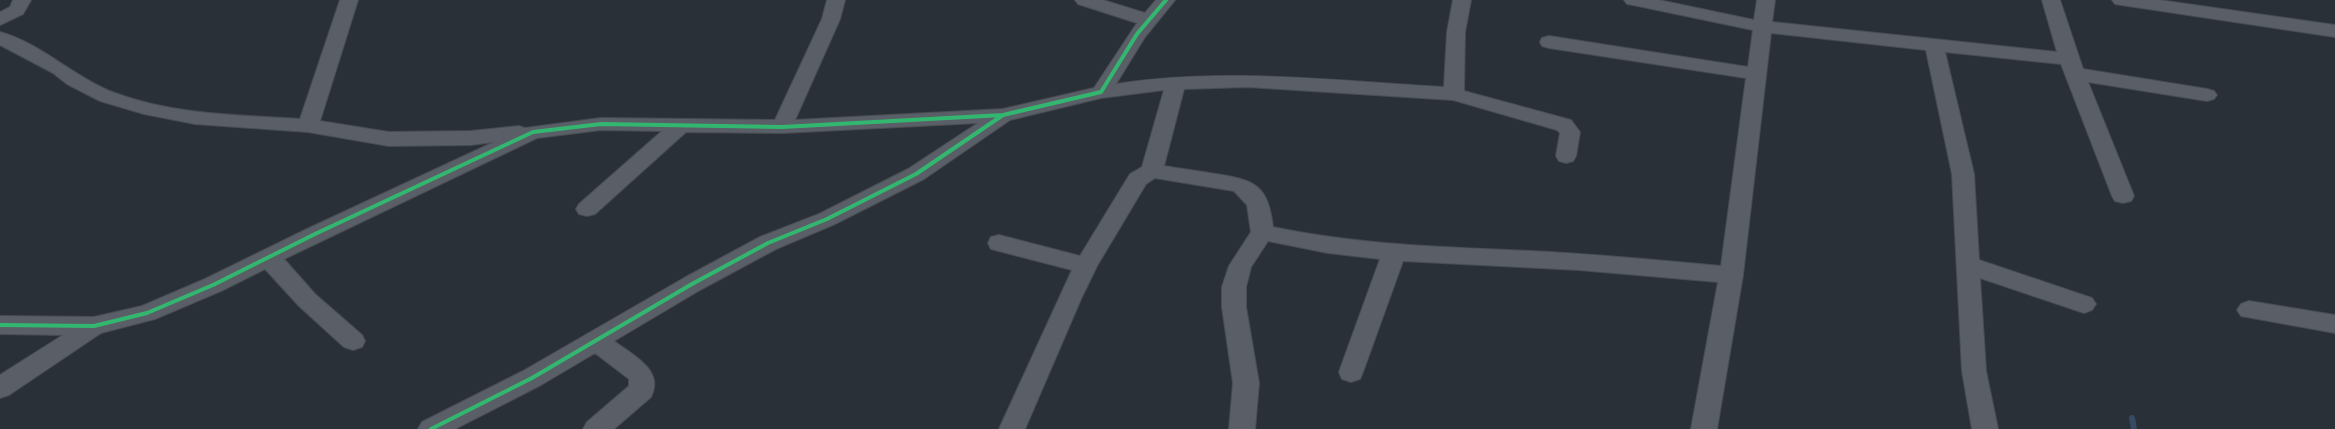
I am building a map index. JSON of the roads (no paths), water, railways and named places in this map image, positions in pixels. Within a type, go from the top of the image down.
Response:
[{"type":"street","points":[[0,19],[16,10],[22,0]]},
{"type":"street","points":[[308,126],[349,0]]},
{"type":"street","points":[[782,128],[831,19],[836,0]]},
{"type":"street","points":[[1084,0],[1147,20]]},
{"type":"street","points":[[1101,92],[1147,20],[1166,0]]},
{"type":"street","points":[[1454,94],[1456,32],[1462,0]]},
{"type":"street","points":[[1632,0],[1763,26],[1934,44],[2072,66],[2207,95]]},
{"type":"street","points":[[1704,429],[1731,275],[1766,0]]},
{"type":"street","points":[[2051,0],[2072,66],[2123,196]]},
{"type":"street","points":[[2121,0],[2335,31]]},
{"type":"street","points":[[0,38],[60,69],[74,80],[106,96],[144,108],[195,118],[308,126],[389,139],[424,140],[533,132],[601,124],[679,127],[782,128],[1003,115],[1101,92],[1152,84],[1176,82],[1288,82],[1454,94],[1564,125],[1570,132],[1566,156]]},
{"type":"street","points":[[1549,42],[1757,74]]},
{"type":"street","points":[[1934,44],[1963,174],[1974,371],[1984,429]]},
{"type":"street","points":[[1152,171],[1176,82]]},
{"type":"street","points":[[431,429],[532,378],[692,284],[768,243],[827,219],[916,174],[1003,115]]},
{"type":"street","points":[[587,209],[679,127]]},
{"type":"street","points":[[0,325],[94,326],[147,313],[269,258],[315,234],[533,132]]},
{"type":"street","points":[[1012,429],[1047,345],[1086,266],[1138,179],[1152,171],[1240,184],[1251,191],[1258,200],[1262,232],[1240,266],[1234,287],[1234,307],[1246,383],[1242,429]]},
{"type":"street","points":[[1262,232],[1333,247],[1394,253],[1580,262],[1731,275]]},
{"type":"street","points":[[999,243],[1086,266]]},
{"type":"street","points":[[1352,372],[1394,253]]},
{"type":"street","points":[[269,258],[307,300],[353,341]]},
{"type":"street","points":[[1968,266],[2084,304]]},
{"type":"street","points":[[2249,310],[2335,324]]},
{"type":"street","points":[[0,388],[94,326]]},
{"type":"street","points":[[596,429],[642,390],[641,375],[597,341]]},
{"type":"waterway","points":[[2132,418],[2134,429]]}]
